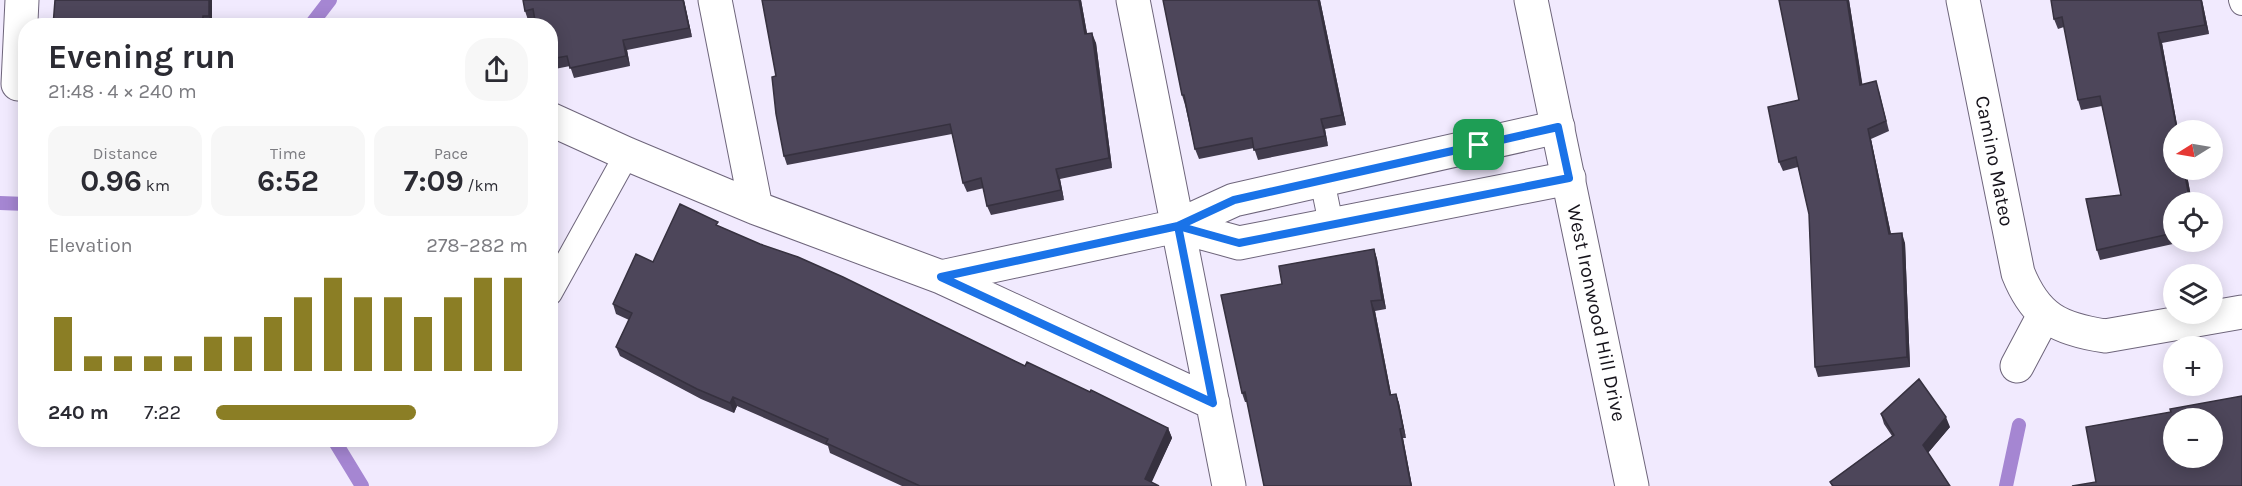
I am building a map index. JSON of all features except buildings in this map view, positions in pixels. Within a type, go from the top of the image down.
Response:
[{"type":"street","points":[[21,18],[22,0]]},
{"type":"street","points":[[715,0],[756,208]]},
{"type":"street","points":[[1133,0],[1229,486]]},
{"type":"street","name":"West Ironwood Hill Drive","points":[[1531,0],[1632,486]]},
{"type":"street","name":"Camino Mateo","points":[[1963,0],[2018,273],[2032,301],[2044,315]]},
{"type":"street","points":[[558,123],[756,208],[941,277],[1213,403]]},
{"type":"street","points":[[941,277],[1178,226],[1234,200],[1558,127]]},
{"type":"street","points":[[1178,226],[1239,243],[1569,178]]},
{"type":"street","points":[[2017,366],[2044,315],[2083,332],[2105,336],[2242,312]]},
{"type":"lane","points":[[558,279],[627,154]]},
{"type":"lane","points":[[1322,180],[1331,224]]},
{"type":"waterway","points":[[316,18],[330,0]]},
{"type":"waterway","points":[[0,203],[18,204]]},
{"type":"waterway","points":[[2006,486],[2019,425]]},
{"type":"waterway","points":[[338,447],[362,486]]},
{"type":"route","points":[[1479,145],[1234,200],[1178,226],[941,277],[1213,403],[1178,226],[1239,243],[1569,178],[1558,127],[1479,145]]}]
